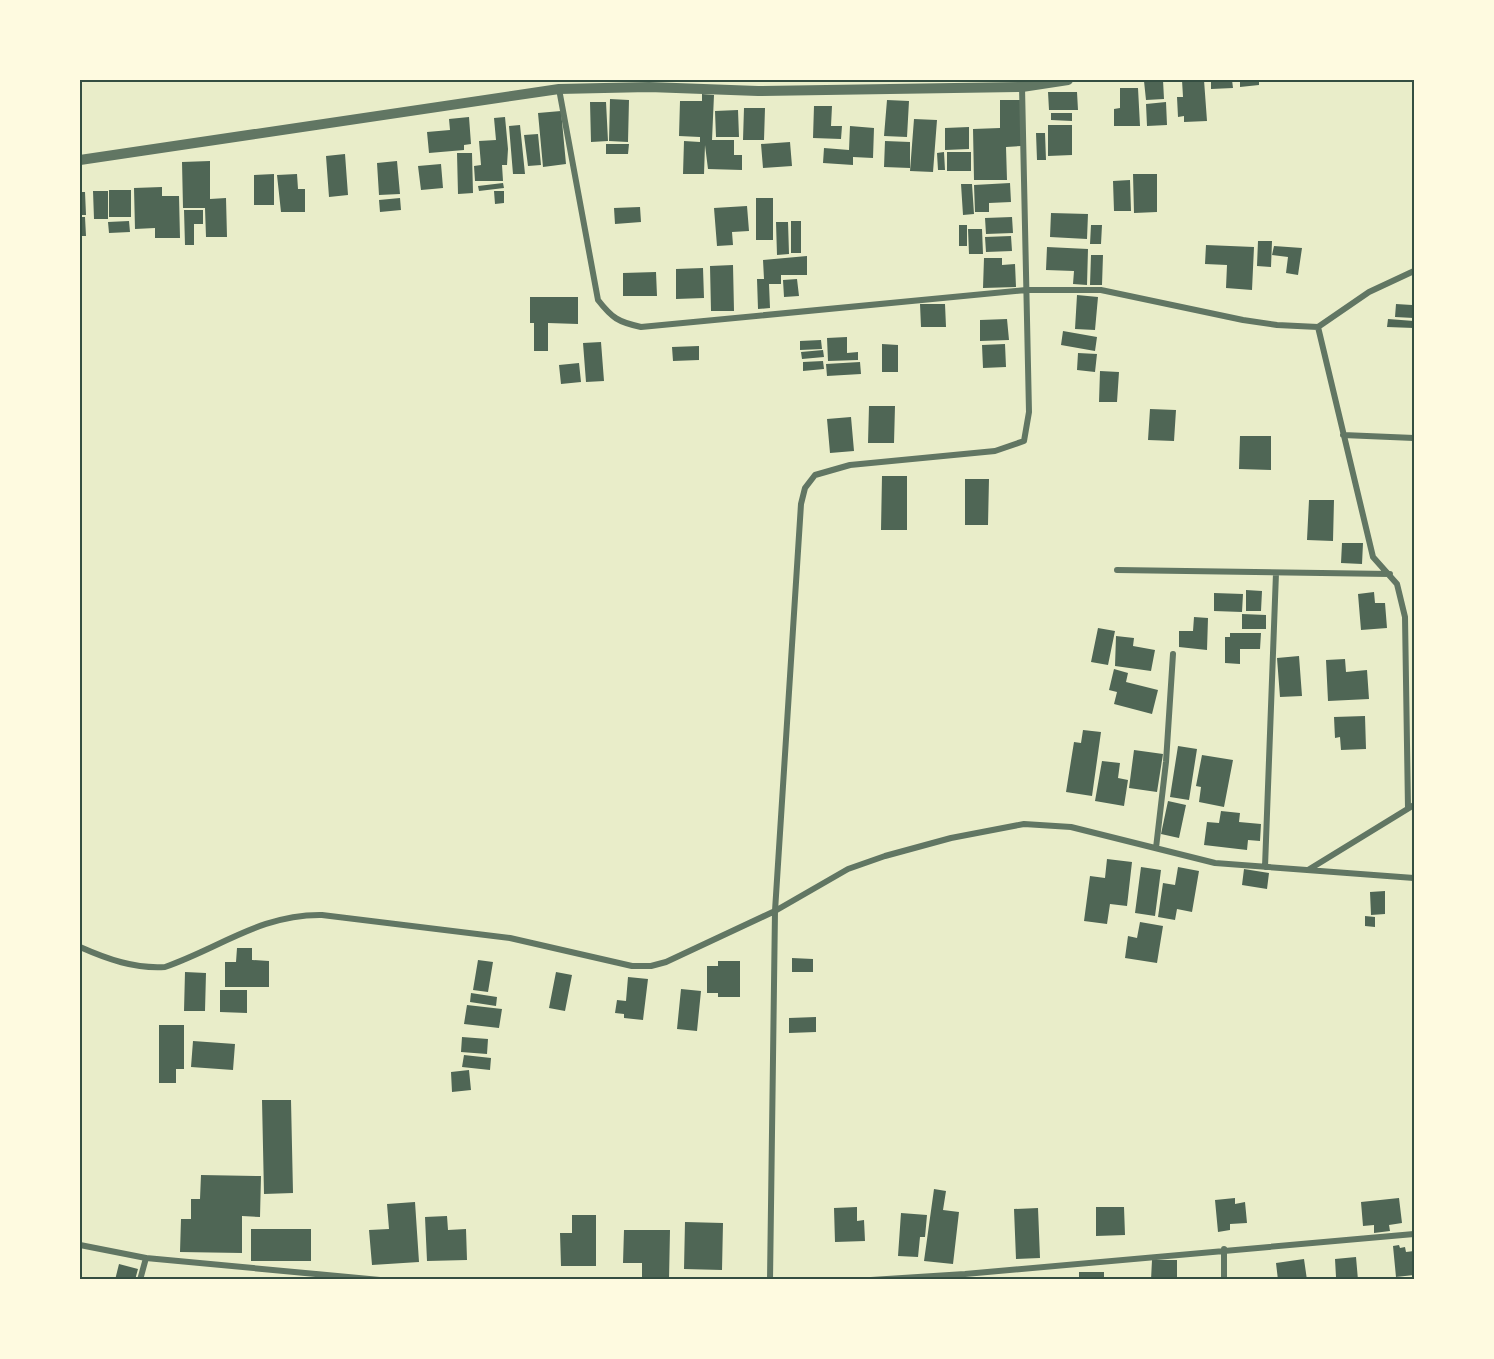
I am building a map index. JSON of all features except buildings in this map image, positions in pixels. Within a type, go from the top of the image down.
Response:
[{"type":"street","points":[[80,160],[559,88],[618,84],[758,91],[1022,87],[1068,80]]},
{"type":"street","points":[[770,1280],[775,911],[800,516],[806,488],[815,475],[850,465],[995,451],[1024,441],[1029,412],[1022,87]]},
{"type":"street","points":[[559,88],[598,300],[612,317],[626,324],[641,327],[1026,290],[1101,290],[1243,320],[1277,325],[1318,327],[1370,292],[1414,271]]},
{"type":"street","points":[[1308,870],[1411,807],[1405,617],[1398,584],[1373,557],[1318,327]]},
{"type":"street","points":[[1343,435],[1414,438]]},
{"type":"street","points":[[1117,570],[1390,574]]},
{"type":"street","points":[[1265,867],[1276,573]]},
{"type":"street","points":[[1156,848],[1166,762],[1173,654]]},
{"type":"street","points":[[1406,696],[1414,695]]},
{"type":"street","points":[[80,947],[110,960],[149,968],[165,967],[267,921],[305,915],[322,915],[510,938],[632,966],[651,966],[666,962],[775,911],[848,869],[951,838],[1024,824],[1071,827],[1215,863],[1414,878]]},
{"type":"street","points":[[870,1280],[965,1274],[1224,1249],[1414,1234]]},
{"type":"street","points":[[80,1245],[146,1258],[380,1280]]},
{"type":"street","points":[[1224,1249],[1224,1280]]},
{"type":"street","points":[[140,1280],[146,1258]]}]
